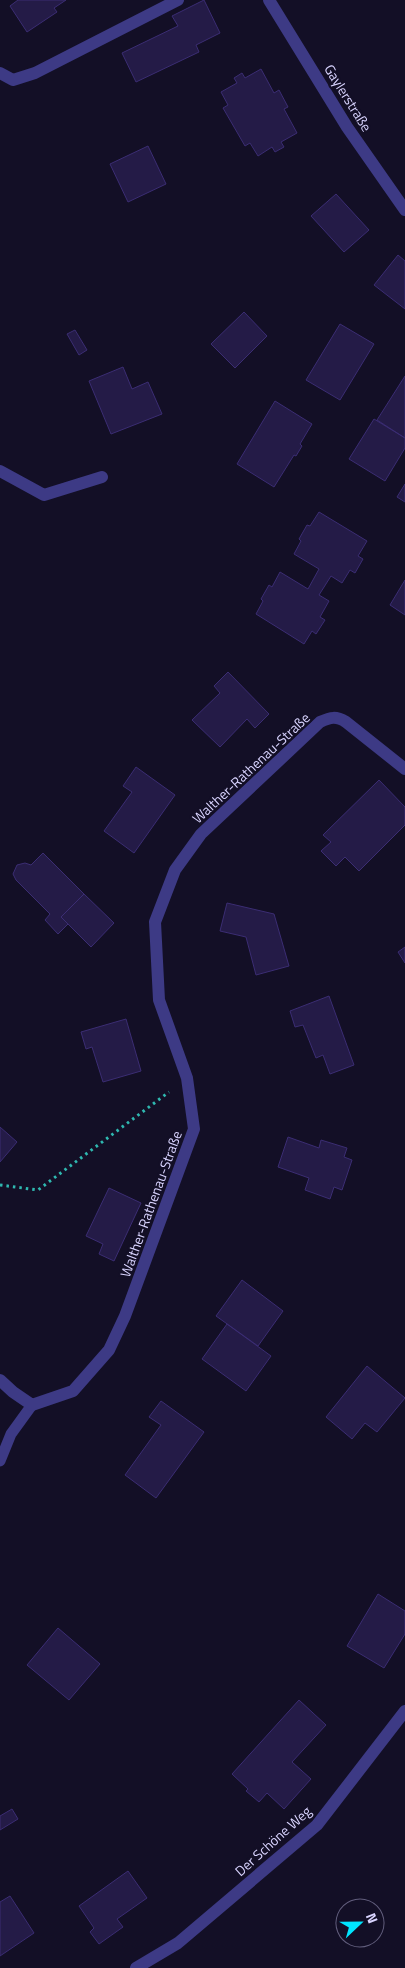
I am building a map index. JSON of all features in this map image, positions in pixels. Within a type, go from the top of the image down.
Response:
[{"type":"street","points":[[0,73],[13,80],[35,73],[178,0]]},
{"type":"street","name":"Gaylerstraße","points":[[269,0],[347,127],[405,210]]},
{"type":"street","points":[[0,471],[44,495],[102,478]]},
{"type":"street","name":"Walther-Rathenau-Straße","points":[[32,1405],[73,1391],[109,1350],[125,1316],[194,1129],[187,1078],[159,1000],[155,922],[175,870],[202,834],[320,722],[331,717],[339,718],[346,722],[405,769]]},
{"type":"street","points":[[0,1380],[32,1405]]},
{"type":"street","name":"Der Schöne Weg","points":[[136,1968],[178,1943],[317,1825],[405,1711]]},
{"type":"lane","points":[[0,1461],[11,1434],[32,1405]]},
{"type":"path","points":[[0,1184],[38,1190],[187,1078]]},
{"type":"building","points":[[18,0],[66,0],[54,8],[57,12],[27,32],[10,6]]},
{"type":"building","points":[[204,0],[220,33],[196,45],[199,52],[136,82],[122,53],[178,26],[172,16]]},
{"type":"building","points":[[261,69],[274,93],[279,90],[288,107],[284,109],[297,133],[281,142],[284,147],[275,152],[272,147],[258,156],[250,143],[245,146],[223,108],[228,105],[221,92],[237,83],[234,78],[242,73],[245,78]]},
{"type":"building","points":[[148,146],[166,184],[128,202],[110,164]]},
{"type":"building","points":[[336,194],[369,230],[344,252],[311,216]]},
{"type":"building","points":[[398,255],[405,261],[405,309],[374,285]]},
{"type":"building","points":[[244,312],[267,336],[235,368],[211,344]]},
{"type":"building","points":[[340,324],[374,344],[340,400],[306,380]]},
{"type":"building","points":[[75,330],[87,350],[79,355],[67,334]]},
{"type":"building","points":[[123,367],[132,389],[148,382],[162,414],[111,434],[89,381]]},
{"type":"building","points":[[405,376],[405,438],[377,420]]},
{"type":"building","points":[[275,401],[312,424],[300,444],[302,446],[296,456],[294,455],[274,487],[237,464]]},
{"type":"building","points":[[374,419],[405,438],[405,448],[385,481],[349,459]]},
{"type":"building","points":[[405,484],[405,502],[397,497]]},
{"type":"building","points":[[319,512],[367,541],[358,556],[363,559],[355,573],[350,570],[342,583],[331,576],[319,595],[329,601],[320,617],[325,620],[316,634],[312,631],[304,644],[256,614],[263,601],[261,599],[269,585],[272,587],[280,572],[308,589],[319,569],[294,554],[301,541],[299,539],[307,525],[310,526]]},
{"type":"building","points":[[405,580],[405,615],[390,605]]},
{"type":"building","points":[[228,672],[269,714],[255,728],[247,719],[220,747],[192,720],[220,693],[214,686]]},
{"type":"building","points":[[136,767],[175,795],[134,853],[104,831],[132,792],[123,786]]},
{"type":"building","points":[[379,780],[405,807],[405,825],[359,871],[345,857],[336,866],[321,851],[331,842],[323,835]]},
{"type":"building","points":[[43,853],[84,894],[61,917],[68,924],[58,934],[45,920],[50,914],[16,880],[13,874],[17,865],[25,863],[31,865]]},
{"type":"building","points":[[84,894],[114,923],[91,947],[61,917]]},
{"type":"building","points":[[227,903],[274,914],[289,966],[256,975],[246,937],[220,931]]},
{"type":"building","points":[[405,947],[405,963],[398,952]]},
{"type":"building","points":[[329,996],[354,1065],[330,1074],[323,1055],[316,1058],[303,1025],[295,1027],[290,1011]]},
{"type":"building","points":[[126,1019],[141,1071],[103,1082],[92,1047],[86,1049],[81,1032]]},
{"type":"building","points":[[0,1127],[17,1142],[0,1162]]},
{"type":"building","points":[[288,1137],[319,1148],[321,1140],[347,1148],[344,1157],[352,1160],[342,1190],[334,1187],[330,1199],[305,1190],[309,1178],[278,1167]]},
{"type":"building","points":[[109,1188],[141,1203],[114,1261],[99,1254],[103,1244],[86,1236]]},
{"type":"building","points":[[242,1280],[283,1311],[258,1346],[216,1316]]},
{"type":"building","points":[[227,1324],[271,1356],[246,1391],[202,1359]]},
{"type":"building","points":[[367,1366],[405,1398],[377,1432],[365,1423],[352,1439],[326,1417]]},
{"type":"building","points":[[161,1401],[204,1432],[156,1498],[125,1475],[161,1425],[149,1417]]},
{"type":"building","points":[[378,1594],[405,1611],[405,1634],[384,1668],[347,1646]]},
{"type":"building","points":[[58,1628],[100,1664],[69,1700],[27,1665]]},
{"type":"building","points":[[299,1700],[326,1725],[292,1762],[311,1779],[284,1809],[267,1793],[259,1802],[246,1791],[248,1789],[232,1774]]},
{"type":"building","points":[[12,1809],[18,1819],[0,1830],[0,1816]]},
{"type":"building","points":[[128,1871],[147,1898],[117,1919],[123,1927],[99,1944],[90,1932],[94,1928],[79,1906]]},
{"type":"building","points":[[10,1896],[34,1933],[0,1956],[0,1902]]}]
